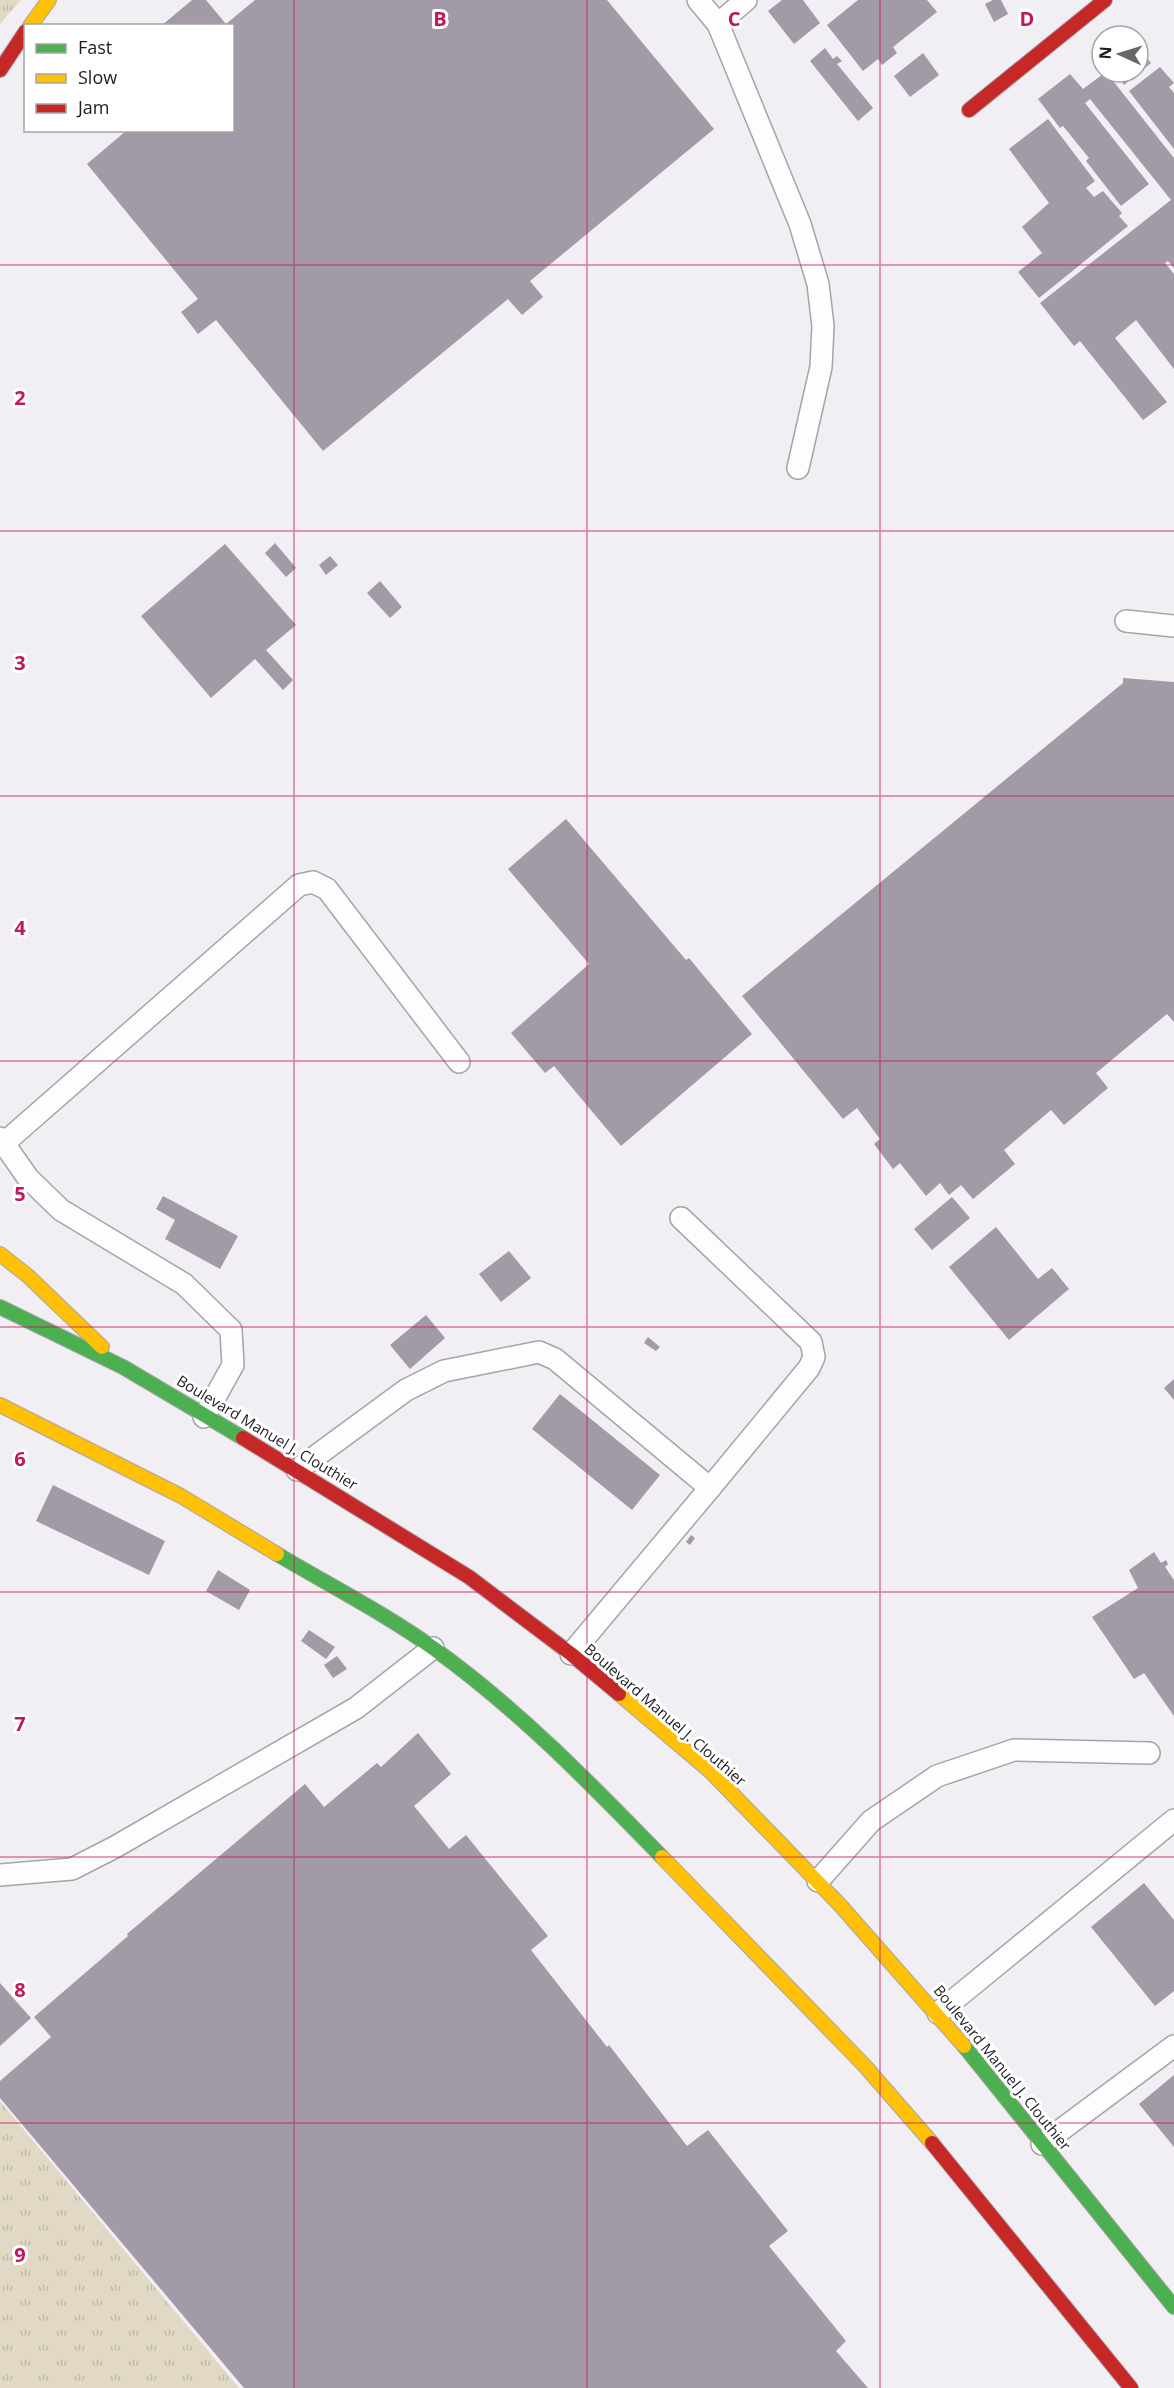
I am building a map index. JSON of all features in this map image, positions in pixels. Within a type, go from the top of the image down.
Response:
[{"type":"main road","points":[[31,24],[49,0]]},
{"type":"main road","points":[[969,110],[1105,0]]},
{"type":"main road","points":[[0,70],[24,34]]},
{"type":"main road","points":[[0,1254],[28,1276],[123,1367]]},
{"type":"main road","name":"Boulevard Manuel J. Clouthier","points":[[0,1307],[123,1367],[297,1470],[469,1577],[571,1654],[711,1772],[818,1881],[938,2013],[1174,2307]]},
{"type":"main road","points":[[0,1405],[181,1496],[433,1648],[521,1720],[596,1789],[864,2065],[952,2166],[1131,2388]]},
{"type":"lane","points":[[698,0],[718,24],[800,224],[818,284],[823,326],[821,367],[798,468]]},
{"type":"lane","points":[[718,24],[746,0]]},
{"type":"lane","points":[[0,53],[24,33]]},
{"type":"lane","points":[[1126,621],[1174,626]]},
{"type":"lane","points":[[204,1417],[233,1365],[231,1330],[184,1284],[61,1210],[28,1178],[2,1141],[299,885],[313,882],[327,889],[459,1062]]},
{"type":"lane","points":[[571,1654],[809,1368],[814,1357],[811,1342],[681,1218]]},
{"type":"lane","points":[[297,1470],[406,1390],[444,1371],[539,1353],[555,1359],[710,1488]]},
{"type":"lane","points":[[0,1875],[72,1869],[115,1847],[356,1708],[433,1648]]},
{"type":"lane","points":[[818,1881],[872,1821],[937,1776],[1014,1750],[1149,1753]]},
{"type":"lane","points":[[938,2013],[1174,1820]]},
{"type":"lane","points":[[1042,2144],[1174,2046]]},
{"type":"green space","points":[[0,0],[21,0],[0,24]]},
{"type":"green space","points":[[0,2101],[239,2388],[0,2388]]},
{"type":"building","points":[[192,0],[206,0],[226,24],[163,24]]},
{"type":"building","points":[[255,0],[607,0],[714,129],[530,281],[543,297],[522,315],[508,299],[323,451],[216,320],[198,334],[181,312],[198,299],[87,164],[125,132],[234,132],[234,24],[226,24]]},
{"type":"building","points":[[782,0],[803,0],[820,23],[794,44],[768,11]]},
{"type":"building","points":[[858,0],[927,0],[937,12],[893,47],[897,53],[882,65],[878,59],[863,71],[827,25]]},
{"type":"building","points":[[993,0],[1001,0],[1008,14],[994,22],[985,4]]},
{"type":"building","points":[[825,48],[833,59],[837,56],[842,61],[837,64],[873,108],[858,121],[810,61]]},
{"type":"building","points":[[923,53],[939,75],[910,97],[894,76]]},
{"type":"building","points":[[1160,67],[1174,83],[1169,87],[1174,93],[1174,149],[1129,91],[1138,84],[1150,84],[1150,75]]},
{"type":"building","points":[[1070,74],[1083,89],[1090,84],[1115,84],[1174,158],[1174,268],[1168,261],[1165,263],[1174,274],[1174,369],[1136,320],[1115,338],[1167,402],[1143,420],[1080,341],[1074,346],[1040,303],[1171,200],[1090,99],[1085,103],[1149,184],[1121,206],[1086,161],[1089,158],[1063,126],[1060,128],[1038,99]]},
{"type":"building","points":[[1048,119],[1095,181],[1086,188],[1094,197],[1103,191],[1122,213],[1119,216],[1128,226],[1039,298],[1018,272],[1042,253],[1022,227],[1049,203],[1009,149]]},
{"type":"building","points":[[275,543],[296,568],[286,577],[265,553]]},
{"type":"building","points":[[225,544],[296,625],[266,650],[293,680],[283,690],[255,659],[211,698],[141,616]]},
{"type":"building","points":[[330,556],[338,565],[326,575],[319,565]]},
{"type":"building","points":[[380,581],[402,607],[390,618],[367,593]]},
{"type":"building","points":[[1123,678],[1174,682],[1174,1022],[1167,1014],[1096,1073],[1108,1088],[1064,1125],[1051,1110],[1004,1150],[1015,1164],[973,1199],[961,1185],[949,1195],[940,1183],[926,1196],[900,1163],[893,1169],[874,1144],[880,1139],[857,1108],[843,1119],[742,996],[1123,683]]},
{"type":"building","points":[[566,819],[686,960],[689,958],[752,1034],[621,1146],[554,1066],[545,1073],[511,1033],[589,964],[508,869]]},
{"type":"building","points":[[163,1196],[238,1236],[220,1269],[165,1239],[175,1220],[156,1209]]},
{"type":"building","points":[[952,1197],[970,1218],[932,1250],[914,1229]]},
{"type":"building","points":[[996,1227],[1038,1279],[1052,1268],[1069,1289],[1009,1340],[949,1267]]},
{"type":"building","points":[[509,1251],[531,1278],[501,1302],[479,1274]]},
{"type":"building","points":[[426,1315],[445,1338],[410,1369],[390,1345]]},
{"type":"building","points":[[648,1337],[660,1347],[656,1351],[644,1343]]},
{"type":"building","points":[[1174,1379],[1174,1400],[1164,1388]]},
{"type":"building","points":[[560,1394],[660,1475],[632,1510],[532,1429]]},
{"type":"building","points":[[53,1485],[165,1541],[149,1575],[36,1521]]},
{"type":"building","points":[[691,1535],[695,1538],[690,1545],[686,1542]]},
{"type":"building","points":[[1154,1552],[1161,1563],[1166,1560],[1168,1564],[1165,1567],[1174,1580],[1174,1716],[1144,1673],[1134,1679],[1092,1617],[1138,1588],[1129,1570]]},
{"type":"building","points":[[218,1570],[250,1590],[239,1610],[206,1591]]},
{"type":"building","points":[[309,1630],[335,1647],[326,1659],[301,1641]]},
{"type":"building","points":[[337,1656],[347,1669],[333,1678],[324,1665]]},
{"type":"building","points":[[418,1733],[451,1774],[414,1806],[449,1849],[466,1835],[548,1936],[531,1950],[607,2047],[609,2045],[687,2146],[708,2130],[788,2231],[769,2246],[846,2341],[836,2351],[868,2388],[244,2388],[0,2098],[0,2081],[51,2037],[34,2017],[128,1936],[127,1934],[305,1784],[324,1807],[377,1763],[381,1767]]},
{"type":"building","points":[[1144,1883],[1174,1920],[1174,1991],[1155,2006],[1091,1927]]},
{"type":"building","points":[[0,1983],[31,2018],[0,2046]]},
{"type":"building","points":[[1174,2075],[1174,2147],[1139,2104]]},
{"type":"traffic: fast","points":[[0,1307],[123,1367],[243,1438]]},
{"type":"traffic: fast","points":[[277,1554],[395,1623],[464,1671],[552,1747],[662,1857]]},
{"type":"traffic: fast","points":[[964,2046],[1174,2307]]},
{"type":"traffic: slow","points":[[31,24],[49,0]]},
{"type":"traffic: slow","points":[[0,1254],[28,1276],[102,1347]]},
{"type":"traffic: slow","points":[[0,1405],[181,1496],[277,1554]]},
{"type":"traffic: slow","points":[[619,1694],[711,1772],[840,1905],[964,2046]]},
{"type":"traffic: slow","points":[[662,1857],[864,2065],[932,2143]]},
{"type":"traffic: jam","points":[[969,110],[1105,0]]},
{"type":"traffic: jam","points":[[0,70],[24,34]]},
{"type":"traffic: jam","points":[[243,1438],[469,1577],[571,1654],[619,1694]]},
{"type":"traffic: jam","points":[[932,2143],[1131,2388]]}]
